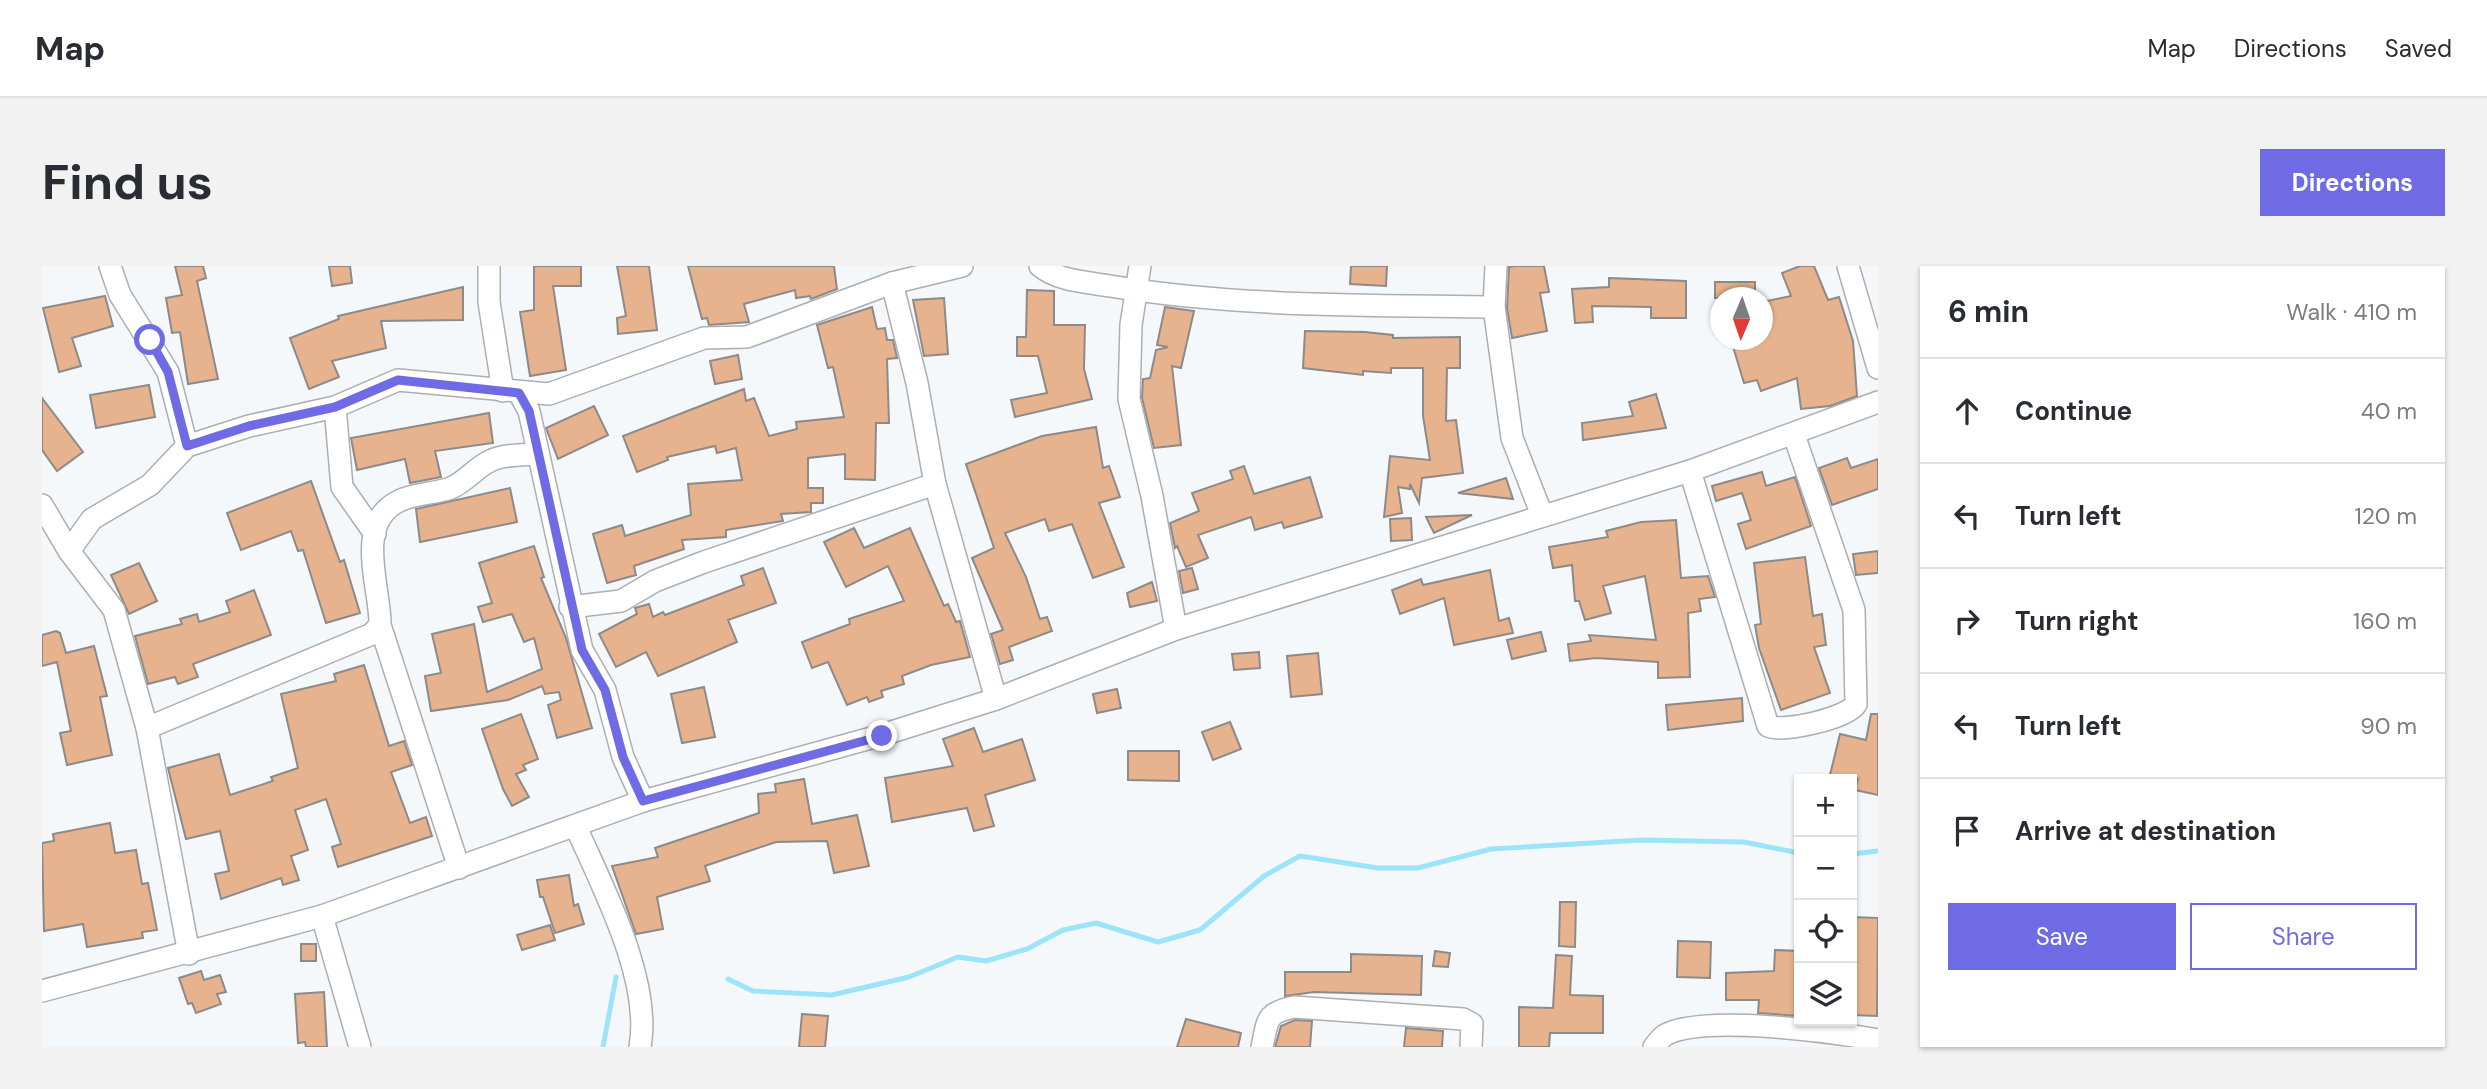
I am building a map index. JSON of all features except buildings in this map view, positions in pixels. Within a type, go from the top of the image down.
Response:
[{"type":"street","points":[[110,266],[120,295],[168,372],[187,446]]},
{"type":"street","points":[[489,266],[489,302],[517,398],[538,454],[570,607],[582,650],[605,690],[623,757],[643,801]]},
{"type":"street","points":[[69,551],[92,519],[150,485],[187,446],[249,426],[335,407],[398,380],[517,398],[549,394],[704,338],[747,337],[892,283],[962,266]]},
{"type":"street","points":[[1040,266],[1050,275],[1135,290],[1249,303],[1494,307]]},
{"type":"street","points":[[1140,266],[1135,290],[1129,400],[1152,496],[1175,629]]},
{"type":"street","points":[[1496,266],[1494,307],[1512,438],[1542,515]]},
{"type":"street","points":[[1848,266],[1878,368]]},
{"type":"street","points":[[892,283],[917,383],[934,484],[996,699]]},
{"type":"street","points":[[42,991],[189,954],[322,916],[643,801],[882,736],[996,699],[1175,629],[1690,471],[1878,402]]},
{"type":"street","points":[[335,407],[342,488],[375,534]]},
{"type":"street","points":[[1690,471],[1768,726],[1781,729],[1845,715],[1856,704],[1854,610],[1794,435]]},
{"type":"street","points":[[459,868],[380,625],[380,610],[372,573],[375,534],[386,509],[398,501],[443,491],[466,481],[492,459],[538,454]]},
{"type":"street","points":[[570,607],[621,601],[655,581],[704,562],[934,484]]},
{"type":"street","points":[[42,505],[69,551],[114,610],[147,727],[189,954]]},
{"type":"street","points":[[147,727],[372,634],[380,625]]},
{"type":"street","points":[[576,827],[608,900],[633,971],[644,1025],[640,1047]]},
{"type":"street","points":[[322,916],[360,1047]]},
{"type":"street","points":[[1262,1047],[1268,1018],[1275,1011],[1294,1007],[1463,1018],[1472,1024],[1471,1047]]},
{"type":"street","points":[[1653,1047],[1664,1036],[1683,1030],[1735,1026],[1818,1030],[1878,1040]]},
{"type":"waterway","points":[[728,979],[753,991],[832,995],[909,977],[958,957],[986,961],[1027,949],[1063,930],[1096,923],[1158,942],[1200,930],[1264,876],[1300,856],[1378,868],[1418,868],[1491,849],[1642,840],[1744,842],[1794,852]]},
{"type":"waterway","points":[[1857,853],[1878,851]]},
{"type":"waterway","points":[[603,1047],[616,977]]},
{"type":"route","points":[[150,340],[168,372],[187,446],[249,426],[335,407],[398,380],[441,382],[472,389],[519,393],[529,411],[570,607],[582,650],[605,690],[623,757],[643,801],[882,736]]}]
